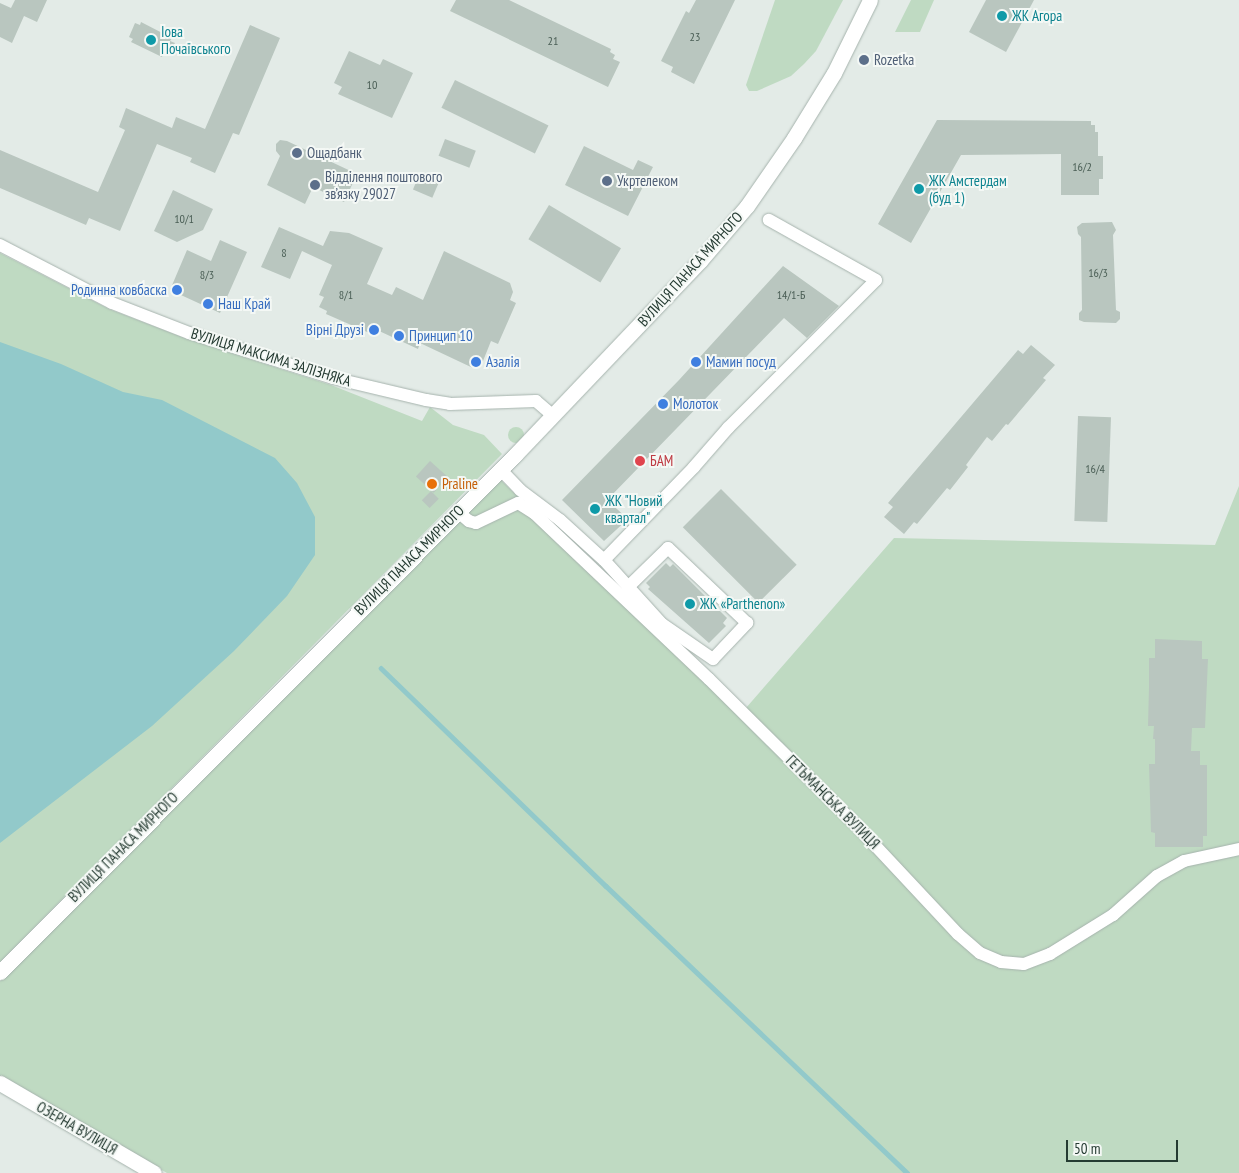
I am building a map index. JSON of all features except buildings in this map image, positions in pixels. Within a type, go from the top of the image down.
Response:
[{"type":"main road","name":"ВУЛИЦЯ ПАНАСА МИРНОГО","points":[[0,972],[553,416],[694,268],[746,206],[773,170],[838,65],[870,0]]},
{"type":"main road","name":"ОЗЕРНА ВУЛИЦЯ","points":[[0,1084],[154,1173]]},
{"type":"street","points":[[604,560],[694,467],[728,428],[876,280],[769,220]]},
{"type":"street","name":"ВУЛИЦЯ МАКСИМА ЗАЛІЗНЯКА","points":[[0,245],[112,303],[190,333],[332,378],[450,404],[536,401],[553,416]]},
{"type":"street","points":[[500,469],[520,490],[560,520],[604,560],[662,624],[713,659],[747,623],[668,548],[628,586]]},
{"type":"street","name":"ГЕТЬМАНСЬКА ВУЛИЦЯ","points":[[457,511],[469,522],[476,523],[518,503],[534,513],[709,679],[856,825],[958,934],[980,953],[1001,962],[1024,964],[1050,954],[1113,915],[1157,876],[1184,861],[1239,849]]},
{"type":"green space","points":[[775,0],[843,0],[816,51],[804,64],[791,76],[757,91],[749,91],[746,85]]},
{"type":"green space","points":[[911,0],[934,0],[920,32],[895,32]]},
{"type":"green space","points":[[0,253],[109,309],[187,339],[331,385],[422,421],[430,407],[453,425],[484,435],[502,454],[0,962]]},
{"type":"green space","points":[[516,427],[522,429],[524,435],[522,441],[516,443],[510,441],[508,435],[510,429]]},
{"type":"green space","points":[[500,479],[739,716],[894,538],[1215,545],[1239,486],[1239,1173],[167,1173],[0,1076],[0,981]]},
{"type":"water","points":[[0,342],[61,364],[123,392],[162,400],[275,458],[297,483],[315,517],[315,555],[287,596],[234,651],[152,726],[0,843]]},
{"type":"waterway","points":[[381,668],[907,1173]]},
{"type":"place","name":"ЖК Агора","points":[[1002,16]]},
{"type":"place","name":"Іова Почаївського","points":[[151,40]]},
{"type":"place","name":"Rozetka","points":[[864,60]]},
{"type":"place","name":"Ощадбанк","points":[[297,153]]},
{"type":"place","name":"Укртелеком","points":[[607,181]]},
{"type":"place","name":"Відділення поштового зв’язку 29027","points":[[315,185]]},
{"type":"place","name":"ЖК Амстердам (буд 1)","points":[[919,189]]},
{"type":"place","name":"Родинна ковбаска","points":[[177,290]]},
{"type":"place","name":"Наш Край","points":[[208,304]]},
{"type":"place","name":"Вірні Друзі","points":[[374,330]]},
{"type":"place","name":"Принцип 10","points":[[399,336]]},
{"type":"place","name":"Азалія","points":[[476,362]]},
{"type":"place","name":"Мамин посуд","points":[[696,362]]},
{"type":"place","name":"Молоток","points":[[663,404]]},
{"type":"place","name":"БАМ","points":[[640,461]]},
{"type":"place","name":"Praline","points":[[432,484]]},
{"type":"place","name":"ЖК \"Новий квартал\"","points":[[595,509]]},
{"type":"place","name":"ЖК «Parthenon»","points":[[690,604]]}]
